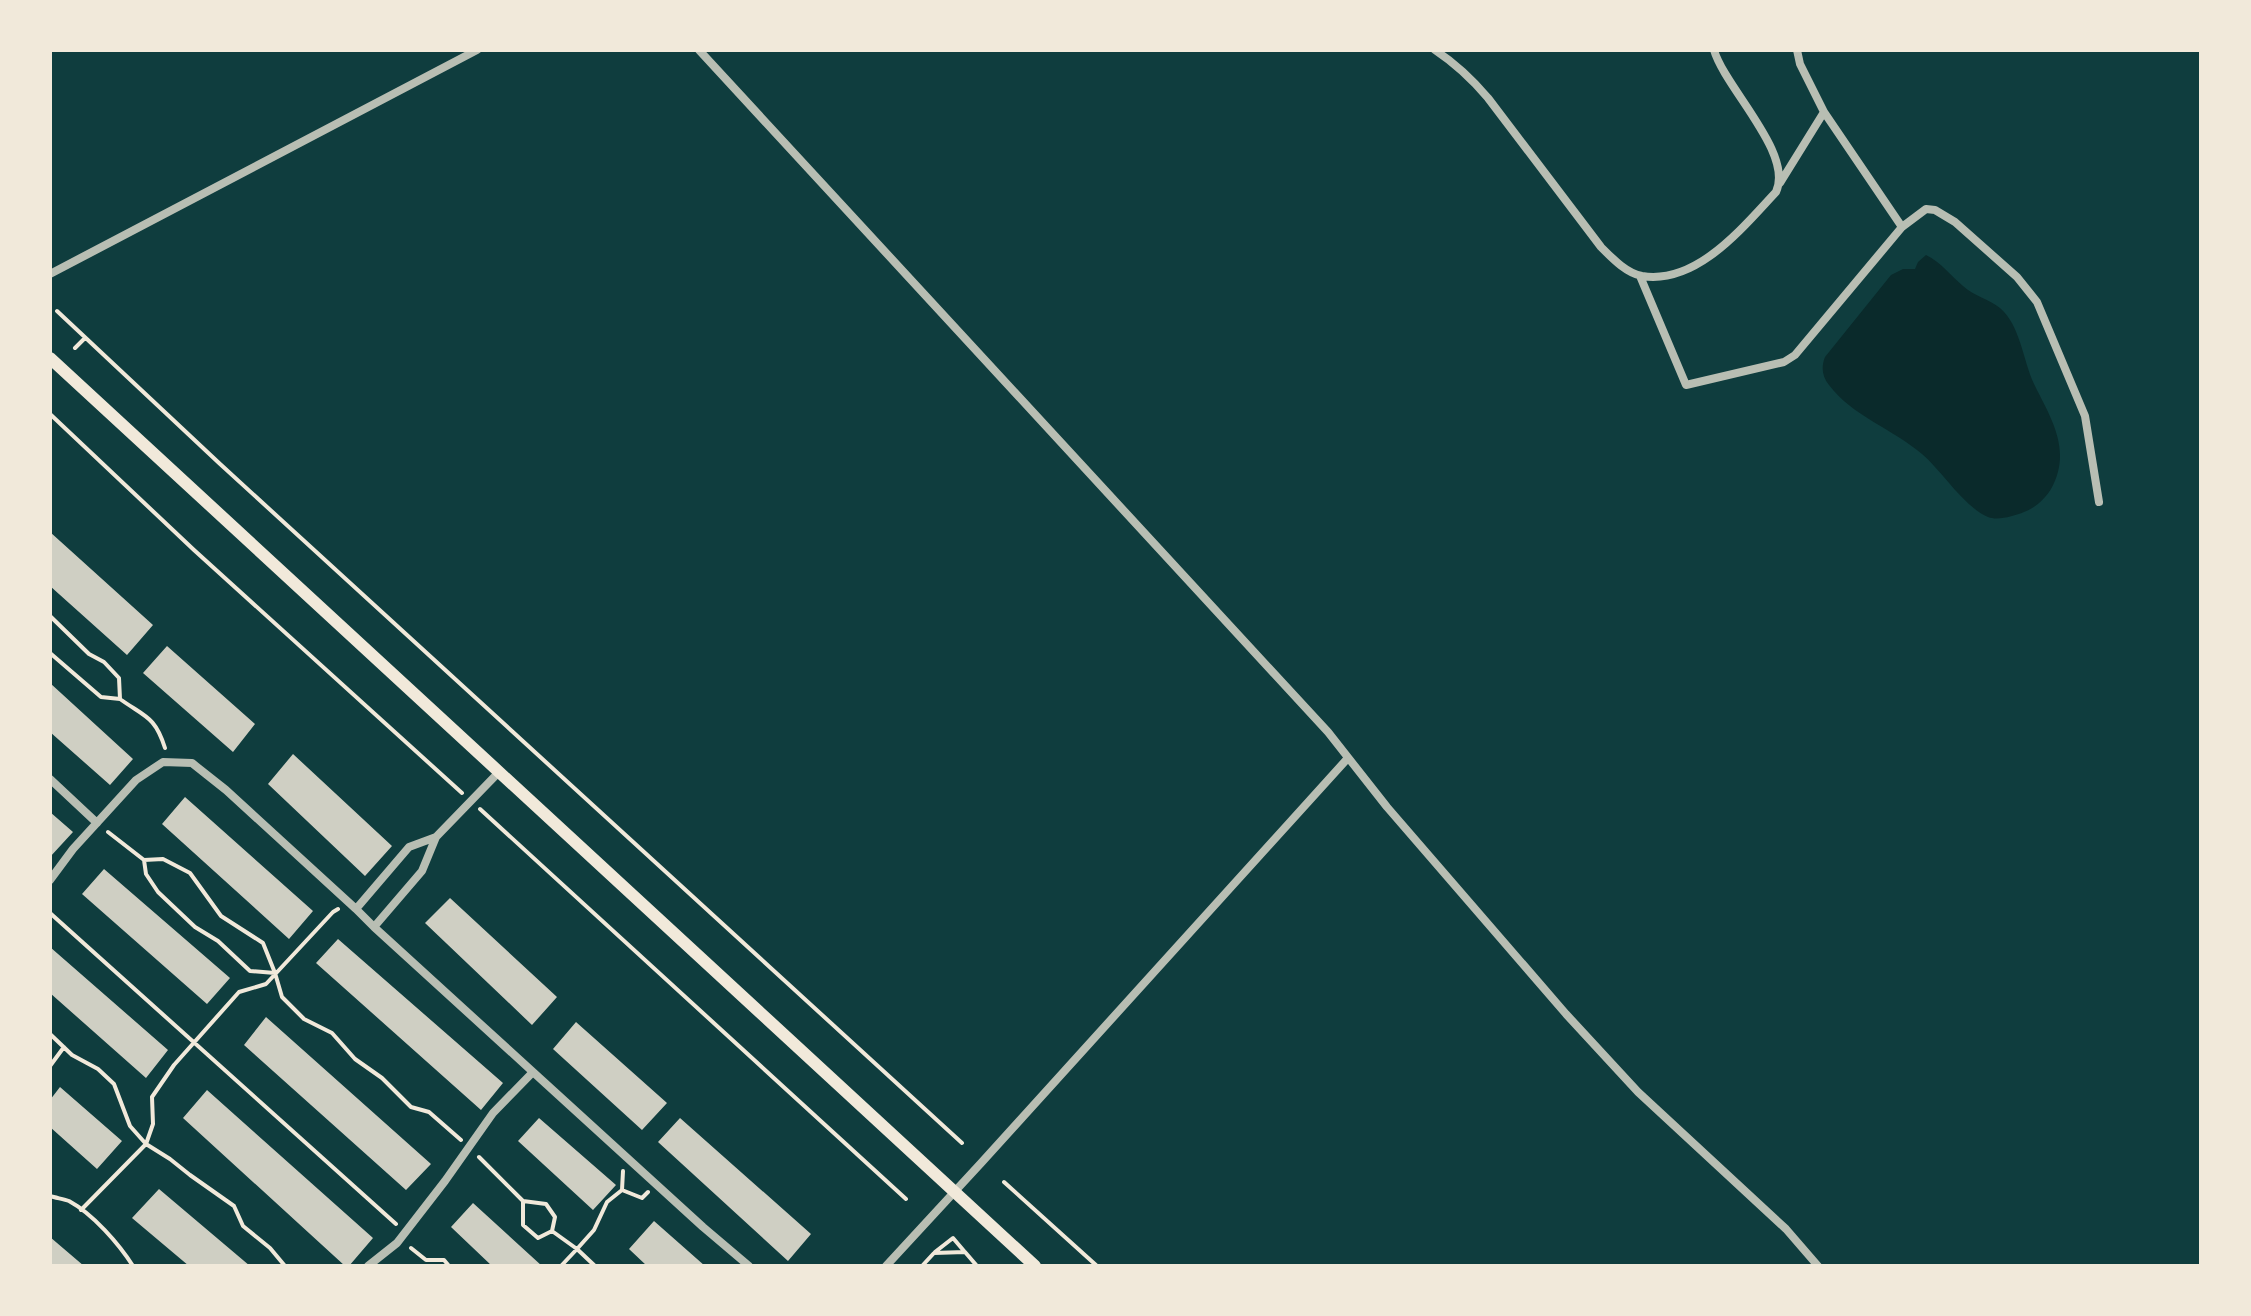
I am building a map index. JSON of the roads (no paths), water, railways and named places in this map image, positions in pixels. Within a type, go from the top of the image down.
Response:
[{"type":"main road","points":[[50,358],[1035,1266]]},
{"type":"street","points":[[50,274],[477,50]]},
{"type":"street","points":[[699,50],[1306,708],[1387,807],[1627,1081],[1786,1229],[1818,1266]]},
{"type":"street","points":[[1435,50],[1470,76],[1601,247],[1618,263],[1640,276],[1665,276],[1687,268],[1709,258],[1728,242],[1776,192],[1824,112]]},
{"type":"street","points":[[1714,50],[1725,76],[1754,115],[1776,163],[1780,183]]},
{"type":"street","points":[[1797,50],[1800,64],[1824,112],[1902,227]]},
{"type":"street","points":[[1640,276],[1686,385],[1784,362],[1795,355],[1902,227],[1926,209],[1935,210],[1955,222],[2027,288],[2037,302],[2085,416],[2099,502]]},
{"type":"street","points":[[886,1266],[1348,758]]},
{"type":"street","points":[[50,880],[73,849],[136,780],[163,762],[192,763],[226,790],[630,1161],[749,1266]]},
{"type":"street","points":[[374,927],[422,871],[436,837],[499,772]]},
{"type":"street","points":[[50,779],[97,823]]},
{"type":"street","points":[[353,906],[409,847],[436,837]]},
{"type":"street","points":[[368,1266],[403,1235],[493,1113],[533,1072]]},
{"type":"water","points":[[1926,255],[1967,289],[1996,305],[2007,316],[2053,424],[2060,449],[2057,475],[2043,500],[2020,514],[1996,518],[1979,512],[1922,454],[1838,396],[1824,375],[1825,357],[1891,275],[1903,269],[1915,269]]}]
